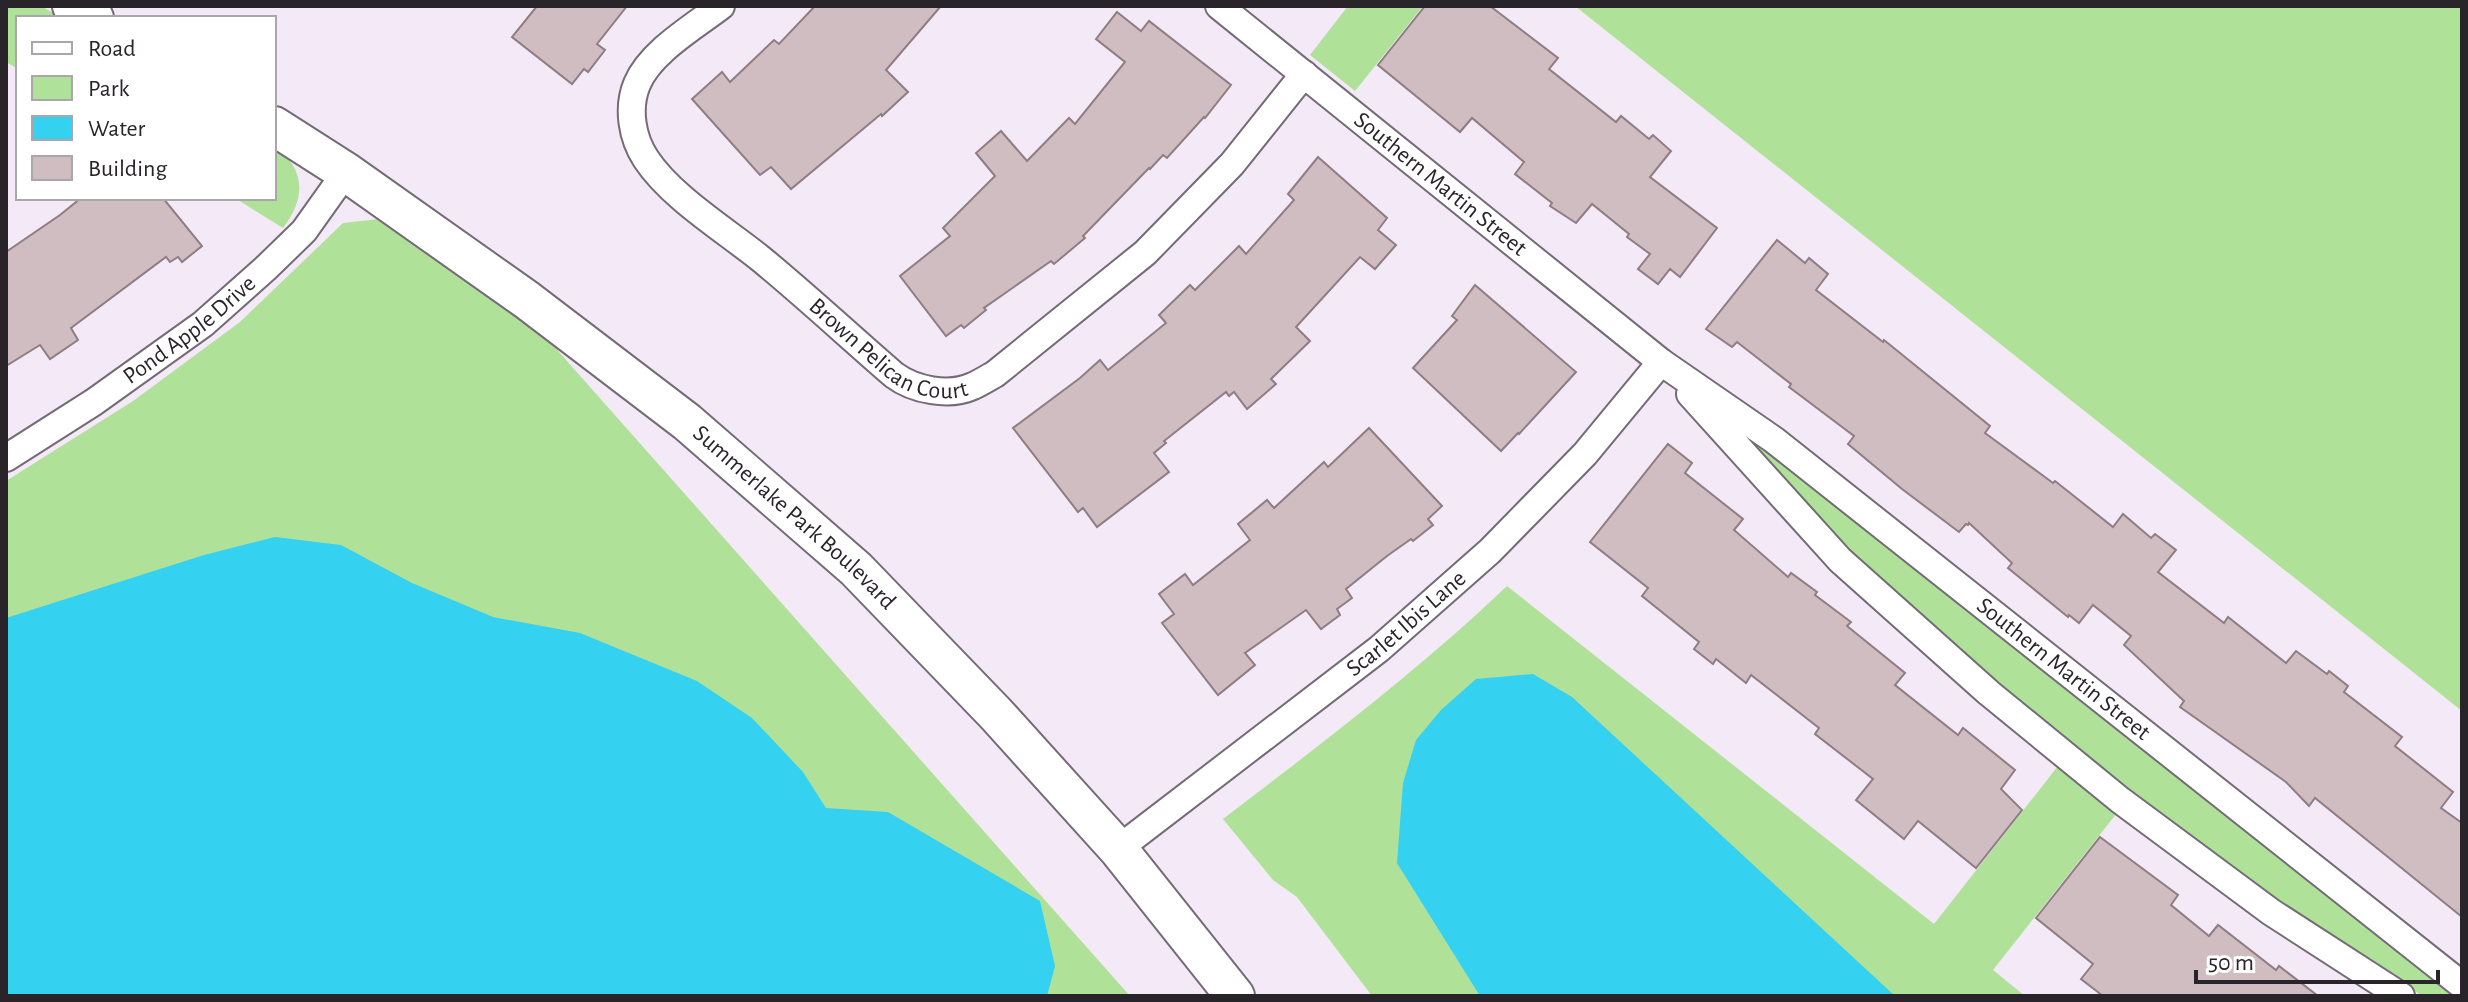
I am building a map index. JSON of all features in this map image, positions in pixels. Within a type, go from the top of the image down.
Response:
[{"type":"main road","points":[[72,6],[90,16]]},
{"type":"main road","name":"Summerlake Park Boulevard","points":[[276,127],[346,172],[527,300],[687,422],[856,569],[996,714],[1118,849],[1235,996]]},
{"type":"street","name":"Brown Pelican Court","points":[[721,6],[647,65],[636,85],[631,115],[636,141],[666,184],[762,260],[894,375],[907,385],[930,391],[970,388],[995,374],[1145,253],[1232,164],[1304,74]]},
{"type":"street","name":"Southern Martin Street","points":[[1219,6],[1661,362],[1774,440],[2462,985]]},
{"type":"street","name":"Pond Apple Drive","points":[[6,458],[94,402],[203,324],[304,231],[346,172]]},
{"type":"street","name":"Southern Martin Street","points":[[1661,362],[1840,560],[1989,693],[2120,800],[2271,912],[2401,996]]},
{"type":"street","name":"Scarlet Ibis Lane","points":[[1118,849],[1379,649],[1490,551],[1585,454],[1661,362]]},
{"type":"green space","points":[[6,6],[41,6],[58,16],[16,16],[16,68],[6,62]]},
{"type":"green space","points":[[1348,6],[1423,6],[1355,91],[1310,55]]},
{"type":"green space","points":[[1575,6],[2462,6],[2462,711]]},
{"type":"green space","points":[[276,147],[292,164],[299,184],[296,206],[283,228],[238,200],[276,200]]},
{"type":"green space","points":[[379,219],[433,253],[543,334],[1130,996],[6,996],[6,481],[133,401],[240,322],[343,223]]},
{"type":"green space","points":[[1761,446],[2457,996],[2423,996],[2406,986],[2229,865],[2115,779],[2005,689],[1863,564],[1813,514],[1757,450]]},
{"type":"green space","points":[[1507,586],[1934,924],[2058,766],[2117,813],[1993,970],[2025,996],[1372,996],[1297,897],[1273,880],[1223,819],[1404,677]]},
{"type":"water","points":[[275,537],[341,545],[412,583],[493,617],[580,633],[697,681],[752,718],[803,772],[826,808],[888,812],[1040,901],[1055,966],[1047,996],[6,996],[6,618],[204,555]]},
{"type":"water","points":[[1533,674],[1572,697],[1895,996],[1480,996],[1397,863],[1403,783],[1416,740],[1441,710],[1476,679]]},
{"type":"building","points":[[537,6],[627,6],[597,44],[605,50],[588,72],[584,69],[572,84],[512,37]]},
{"type":"building","points":[[815,6],[941,6],[886,70],[908,92],[791,189],[771,167],[760,175],[692,99],[722,72],[730,82],[774,40],[779,44]]},
{"type":"building","points":[[1425,6],[1490,6],[1558,58],[1549,69],[1616,122],[1621,116],[1649,139],[1653,135],[1671,151],[1650,177],[1717,228],[1680,277],[1670,269],[1658,284],[1638,269],[1650,254],[1592,204],[1576,223],[1550,206],[1552,203],[1515,174],[1524,162],[1472,118],[1460,132],[1378,65]]},
{"type":"building","points":[[1117,12],[1141,31],[1149,21],[1231,85],[1167,158],[1163,155],[1149,168],[1083,236],[1085,238],[1054,264],[1051,261],[984,308],[986,310],[964,328],[961,325],[946,336],[900,276],[950,236],[943,228],[995,176],[976,153],[1001,131],[1027,161],[1069,118],[1075,124],[1125,62],[1096,39]]},
{"type":"building","points":[[1318,157],[1387,218],[1378,230],[1396,245],[1375,269],[1360,257],[1296,327],[1310,341],[1271,379],[1276,384],[1247,409],[1234,392],[1229,396],[1226,392],[1164,441],[1166,443],[1154,453],[1169,472],[1097,527],[1083,508],[1078,512],[1013,428],[1100,360],[1108,370],[1166,323],[1159,315],[1190,285],[1195,290],[1239,246],[1246,254],[1294,200],[1288,194]]},
{"type":"building","points":[[79,200],[165,200],[202,246],[182,262],[178,257],[170,262],[166,257],[71,328],[78,340],[50,359],[40,345],[6,366],[6,252]]},
{"type":"building","points":[[1777,240],[1805,263],[1809,258],[1828,274],[1816,290],[1884,340],[1990,426],[1985,433],[2053,483],[2055,481],[2113,527],[2123,514],[2151,538],[2155,534],[2176,550],[2158,572],[2224,623],[2228,617],[2286,663],[2296,651],[2327,674],[2329,671],[2348,686],[2344,692],[2402,737],[2395,746],[2453,792],[2441,808],[2462,823],[2462,917],[2315,798],[2309,806],[2286,782],[2180,707],[2184,701],[2124,645],[2131,636],[2093,605],[2079,623],[2068,617],[2008,568],[2012,563],[1969,523],[1959,532],[1848,444],[1854,436],[1789,387],[1791,384],[1737,342],[1732,347],[1706,329]]},
{"type":"building","points":[[1475,285],[1576,372],[1501,451],[1413,368],[1457,320],[1452,316]]},
{"type":"building","points":[[1369,428],[1442,506],[1428,519],[1433,525],[1346,589],[1352,598],[1337,609],[1340,615],[1321,629],[1306,610],[1245,653],[1255,665],[1218,695],[1162,623],[1174,614],[1159,594],[1185,574],[1193,585],[1250,540],[1238,524],[1267,500],[1274,508],[1324,462],[1328,467]]},
{"type":"building","points":[[1668,444],[1692,463],[1685,473],[1743,519],[1734,530],[1788,577],[1791,573],[1817,592],[1815,595],[1851,622],[1847,626],[1905,673],[1895,685],[1958,735],[1963,728],[2015,770],[2001,789],[2022,810],[1976,868],[1918,821],[1904,839],[1856,800],[1873,779],[1815,734],[1819,728],[1751,675],[1746,683],[1716,659],[1713,664],[1694,649],[1699,642],[1642,596],[1648,588],[1590,542]]},
{"type":"building","points":[[2100,837],[2178,895],[2171,905],[2209,936],[2218,925],[2276,970],[2279,966],[2318,996],[2103,996],[2081,979],[2093,964],[2036,918]]}]
